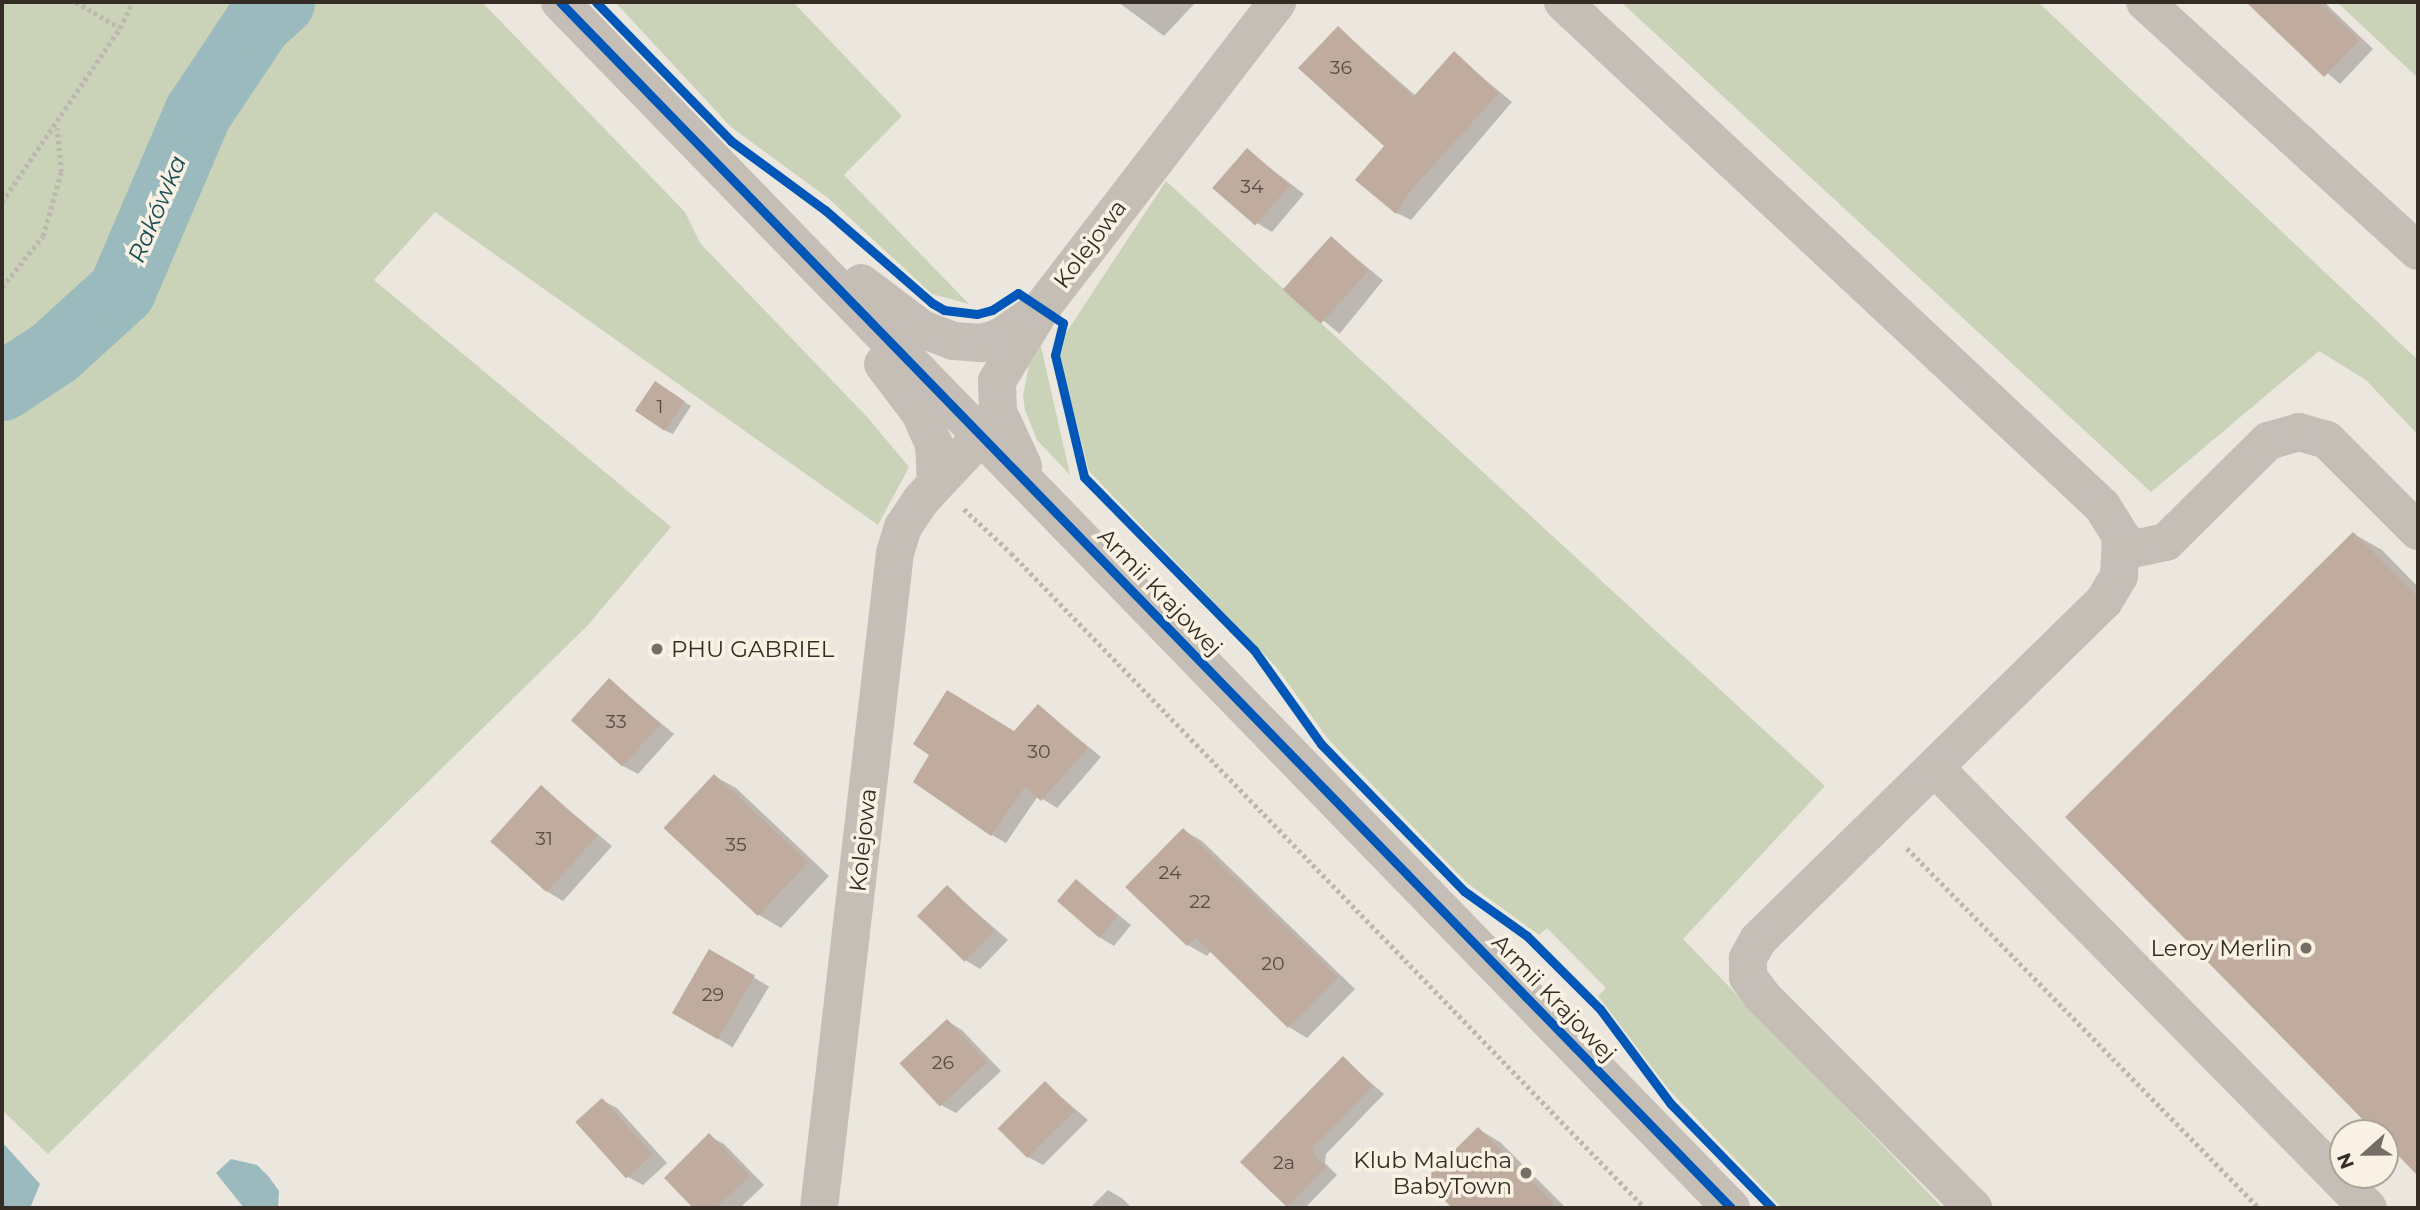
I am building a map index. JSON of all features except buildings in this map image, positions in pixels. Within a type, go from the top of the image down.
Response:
[{"type":"street","name":"Armii Krajowej","points":[[560,2],[771,216],[1036,493],[1731,1208]]},
{"type":"street","name":"Kolejowa","points":[[1036,493],[998,412],[997,381],[1041,309],[1277,2]]},
{"type":"street","points":[[1563,2],[2102,506],[2116,524],[2123,551],[2119,576],[2104,601],[1758,940],[1748,958],[1748,976],[1973,1208]]},
{"type":"street","points":[[2145,2],[2418,251]]},
{"type":"street","points":[[771,216],[922,330],[953,341],[981,343],[999,338],[1041,309]]},
{"type":"street","points":[[771,216],[920,413],[933,444],[946,493],[985,478],[1036,493]]},
{"type":"street","points":[[2123,551],[2166,542],[2268,440],[2299,432],[2327,440],[2418,531]]},
{"type":"street","name":"Kolejowa","points":[[819,1208],[895,553],[903,527],[946,493],[981,436]]},
{"type":"street","points":[[1935,768],[2368,1208]]},
{"type":"path","points":[[76,2],[120,28]]},
{"type":"path","points":[[2,202],[56,127],[120,28],[132,2]]},
{"type":"path","points":[[2,287],[43,236],[61,172],[56,127]]},
{"type":"path","points":[[946,493],[1011,552],[1644,1208]]},
{"type":"path","points":[[1881,821],[2259,1208]]},
{"type":"green space","points":[[2,2],[482,2],[685,212],[700,243],[868,418],[909,467],[878,525],[435,212],[374,280],[671,527],[587,626],[48,1154],[2,1110]]},
{"type":"green space","points":[[615,2],[793,2],[902,116],[844,175],[969,304],[932,294],[828,198],[731,127]]},
{"type":"green space","points":[[1621,2],[2038,2],[2418,360],[2418,435],[2366,380],[2319,351],[2151,492]]},
{"type":"green space","points":[[2337,2],[2418,2],[2418,78]]},
{"type":"green space","points":[[1166,181],[1825,786],[1683,939],[1943,1208],[1782,1208],[1670,1091],[1598,996],[1606,988],[1547,928],[1539,935],[1467,883],[1328,739],[1277,668],[1089,471],[1059,355],[1062,339]]},
{"type":"green space","points":[[1041,346],[1070,475],[1037,440],[1025,410],[1023,396],[1029,365]]},
{"type":"water","points":[[2,1142],[40,1184],[30,1208],[2,1208]]},
{"type":"water","points":[[231,1159],[257,1165],[269,1177],[279,1191],[278,1208],[244,1208],[216,1173]]},
{"type":"waterway","name":"Rakówka","points":[[2,387],[55,352],[122,291],[198,113],[258,23],[281,2]]},
{"type":"cycle path","points":[[560,2],[1731,1208]]},
{"type":"cycle path","points":[[596,2],[731,141],[825,210],[932,303],[944,310],[977,314],[992,310],[1018,293],[1063,323],[1055,355],[1084,477],[1254,650],[1321,744],[1464,891],[1527,936],[1600,1009],[1670,1103],[1772,1208]]},
{"type":"place","name":"PHU GABRIEL","points":[[657,649]]},
{"type":"place","name":"Leroy Merlin","points":[[2306,948]]},
{"type":"place","name":"Klub Malucha BabyTown","points":[[1526,1173]]}]
